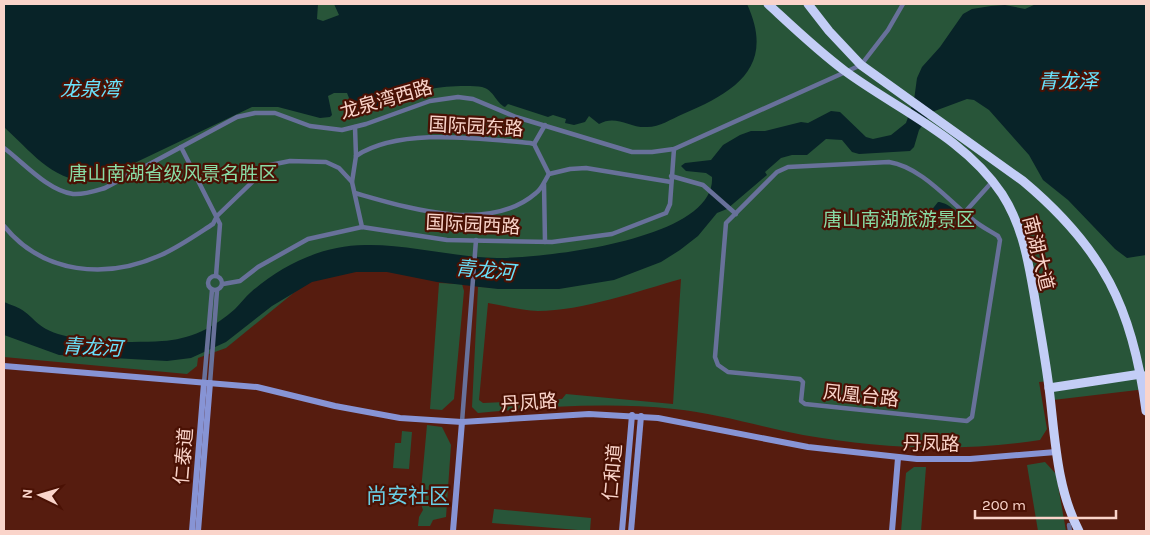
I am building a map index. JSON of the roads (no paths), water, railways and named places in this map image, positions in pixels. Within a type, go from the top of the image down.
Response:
[{"type":"highway","name":"南湖大道","points":[[768,4],[845,71],[956,145],[992,182],[1012,212],[1024,245],[1048,387],[1056,452],[1064,491],[1079,531]]},
{"type":"highway","name":"南湖大道","points":[[808,4],[829,31],[861,65],[1023,181],[1047,202],[1080,236],[1106,274],[1120,302],[1143,372],[1146,411]]},
{"type":"highway","points":[[1048,387],[1143,372]]},
{"type":"main road","name":"丹凤路","points":[[4,366],[275,390],[335,406],[378,414],[462,422],[560,415],[641,416],[672,419],[808,446],[898,458],[955,460],[1056,452]]},
{"type":"main road","name":"仁泰道","points":[[192,531],[207,383]]},
{"type":"main road","name":"仁泰道","points":[[198,531],[207,383]]},
{"type":"main road","name":"仁和道","points":[[622,531],[632,416]]},
{"type":"main road","name":"仁和道","points":[[631,531],[641,416]]},
{"type":"main road","points":[[453,531],[462,422]]},
{"type":"main road","points":[[892,531],[898,458]]},
{"type":"street","points":[[861,65],[888,30],[903,4]]},
{"type":"street","name":"龙泉湾西路","points":[[4,148],[41,178],[58,188],[74,194],[105,188],[237,118],[255,113],[275,113],[321,128],[342,130],[430,101],[458,97],[473,99],[545,125],[632,152],[652,152],[674,149],[861,65]]},
{"type":"street","points":[[534,144],[545,125]]},
{"type":"street","points":[[355,127],[356,156],[352,182],[362,227]]},
{"type":"street","name":"国际园东路","points":[[356,156],[364,150],[378,146],[427,137],[534,144],[549,174]]},
{"type":"street","points":[[181,147],[220,224],[216,276]]},
{"type":"street","name":"国际园西路","points":[[223,284],[240,281],[258,267],[308,239],[362,227],[426,238],[545,242],[612,234],[662,216],[670,204],[674,149]]},
{"type":"street","points":[[4,226],[32,252],[49,261],[76,269],[99,270],[123,267],[161,256],[214,224],[217,216],[241,194],[263,169],[277,162],[326,162],[339,168],[352,182]]},
{"type":"street","name":"凤凰台路","points":[[889,162],[898,163],[939,190],[972,219],[998,236],[1000,240],[972,417],[967,421],[804,404],[802,401],[803,382],[800,378],[728,372],[723,369],[715,357],[726,223],[736,214],[771,178],[788,167],[889,162]]},
{"type":"street","points":[[355,193],[403,207],[435,213],[467,215],[516,206],[538,192],[549,174],[586,168],[696,182],[709,189],[736,214]]},
{"type":"street","points":[[544,182],[545,242]]},
{"type":"street","points":[[965,212],[992,182]]},
{"type":"street","points":[[462,422],[476,240]]},
{"type":"street","points":[[207,383],[215,290],[223,284],[222,279],[216,276]]},
{"type":"street","points":[[215,290],[208,287],[208,280],[216,276]]},
{"type":"street","points":[[1069,525],[1070,531]]},
{"type":"water","name":"龙泉湾","points":[[4,4],[318,4],[317,19],[323,21],[339,15],[334,4],[747,4],[755,26],[757,45],[753,61],[734,86],[702,106],[652,127],[640,127],[611,120],[599,124],[589,116],[585,122],[574,125],[565,123],[566,119],[553,115],[548,117],[508,104],[505,107],[489,91],[477,86],[437,88],[372,110],[353,108],[347,93],[334,93],[328,96],[332,115],[330,117],[320,118],[278,107],[252,107],[101,179],[86,181],[72,179],[59,174],[36,158],[4,127]]},
{"type":"water","points":[[1036,4],[1146,4],[1146,255],[1127,258],[1115,249],[1068,200],[1043,180],[1029,155],[989,110],[974,100],[967,99],[932,112],[919,130],[914,147],[910,151],[859,154],[852,152],[842,140],[826,139],[807,155],[792,155],[781,158],[765,172],[767,175],[727,209],[717,213],[698,236],[680,250],[661,262],[614,280],[559,289],[498,289],[437,282],[387,272],[356,272],[312,282],[272,306],[226,342],[191,358],[167,361],[59,355],[4,335],[4,302],[23,310],[46,329],[70,337],[102,341],[135,342],[182,338],[210,327],[219,321],[235,309],[263,282],[290,265],[319,253],[349,246],[381,245],[480,257],[519,257],[586,249],[623,241],[658,230],[686,216],[706,199],[712,177],[706,173],[686,171],[681,166],[685,163],[711,160],[723,145],[751,131],[765,131],[801,122],[808,123],[831,111],[840,112],[866,137],[873,139],[891,135],[906,123],[914,100],[917,78],[922,67],[940,47],[963,14],[972,9],[991,6],[1005,5],[1025,9]]},
{"type":"water","points":[[938,202],[951,208],[959,219],[933,216],[930,212]]},
{"type":"district","name":"尚安社区","points":[[408,496]]},
{"type":"water label","name":"青龙泽","points":[[1068,81]]},
{"type":"water label","name":"青龙河","points":[[485,270]]},
{"type":"water label","name":"青龙河","points":[[92,347]]},
{"type":"park label","name":"唐山南湖省级风景名胜区","points":[[173,173]]},
{"type":"park label","name":"唐山南湖旅游景区","points":[[899,219]]}]
